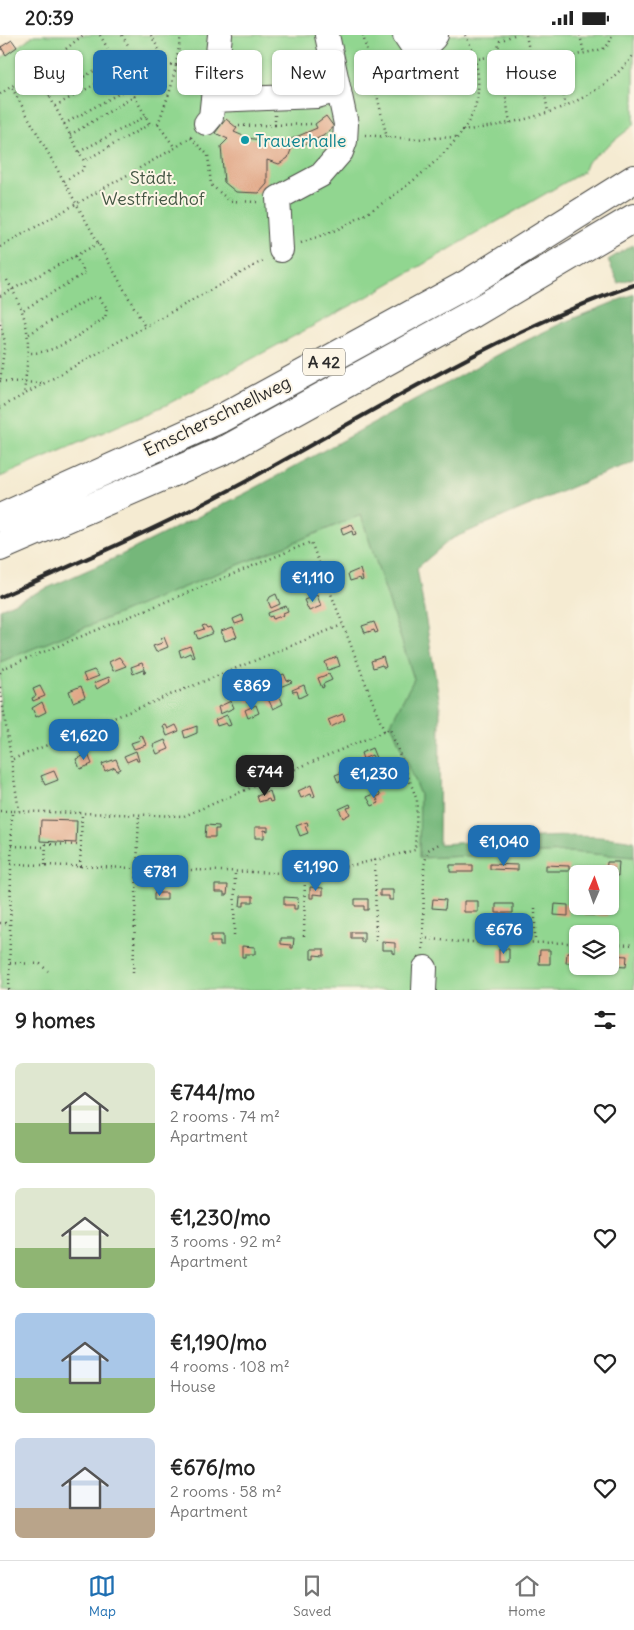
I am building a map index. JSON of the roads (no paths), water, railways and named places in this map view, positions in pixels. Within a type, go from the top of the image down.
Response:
[{"type":"highway","name":"Emscherschnellweg","points":[[0,518],[224,417],[467,284],[634,179]]},
{"type":"highway","name":"Emscherschnellweg","points":[[0,547],[229,448],[472,314],[634,218]]},
{"type":"lane","points":[[206,123],[211,117],[220,35]]},
{"type":"lane","points":[[327,35],[330,50]]},
{"type":"lane","points":[[405,35],[411,44],[424,45],[434,40],[436,35]]},
{"type":"lane","points":[[213,100],[274,99],[320,95]]},
{"type":"lane","points":[[281,250],[278,198],[310,182],[330,167],[341,152],[346,131],[339,95]]},
{"type":"railway","points":[[0,597],[123,542],[214,498],[483,350],[583,304],[634,285]]},
{"type":"place","name":"Trauerhalle","points":[[245,140]]},
{"type":"park label","name":"Städt. Westfriedhof","points":[[153,187]]}]
